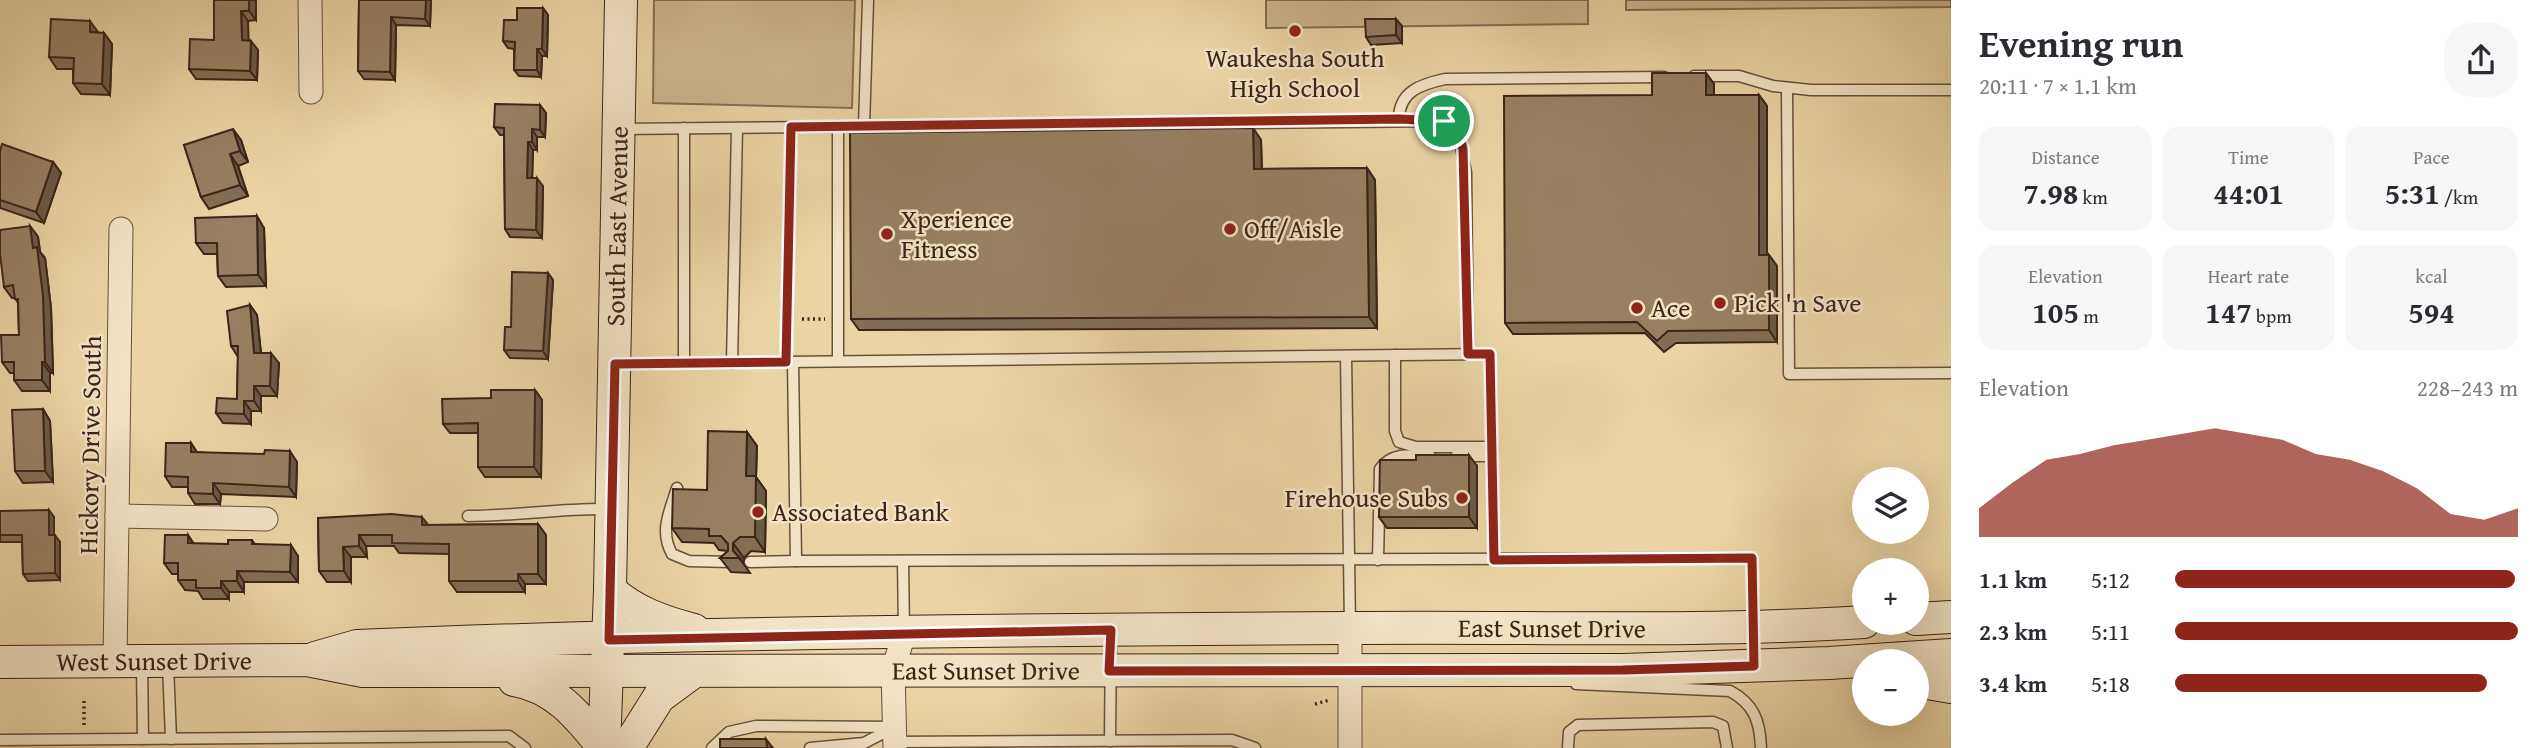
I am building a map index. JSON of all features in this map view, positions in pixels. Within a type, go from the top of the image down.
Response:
[{"type":"main road","name":"South East Avenue","points":[[604,748],[612,509],[621,0]]},
{"type":"main road","points":[[610,590],[624,603],[664,622],[719,637]]},
{"type":"main road","points":[[1929,618],[1951,617]]},
{"type":"main road","name":"East Sunset Drive","points":[[609,640],[1111,630],[1753,626],[1852,622]]},
{"type":"main road","name":"West Sunset Drive","points":[[307,660],[357,646],[609,640]]},
{"type":"main road","name":"East Sunset Drive","points":[[608,672],[1483,671],[1754,666],[1951,655]]},
{"type":"main road","name":"West Sunset Drive","points":[[0,663],[307,660],[363,671],[608,672]]},
{"type":"main road","points":[[1829,663],[1852,669]]},
{"type":"main road","points":[[457,671],[526,682],[551,693],[574,711],[604,748]]},
{"type":"main road","points":[[627,748],[659,697],[693,672]]},
{"type":"main road","points":[[1929,683],[1951,687]]},
{"type":"street","points":[[310,0],[311,92]]},
{"type":"street","name":"Hickory Drive South","points":[[121,229],[117,516],[142,662]]},
{"type":"street","points":[[117,516],[266,519]]},
{"type":"street","points":[[1350,628],[1350,748]]},
{"type":"street","points":[[895,739],[893,671],[904,634]]},
{"type":"lane","points":[[864,126],[868,0]]},
{"type":"lane","points":[[1399,119],[1404,98],[1413,89],[1446,79],[1670,76]]},
{"type":"lane","points":[[1684,76],[1740,76],[1787,89],[1951,90]]},
{"type":"lane","points":[[1787,89],[1789,374],[1951,373]]},
{"type":"lane","points":[[619,129],[1399,119],[1444,121],[1459,135],[1463,149],[1468,354]]},
{"type":"lane","points":[[838,126],[838,362]]},
{"type":"lane","points":[[791,127],[787,318],[796,561]]},
{"type":"lane","points":[[684,128],[684,363]]},
{"type":"lane","points":[[732,363],[737,128]]},
{"type":"lane","points":[[615,364],[1490,354],[1494,560]]},
{"type":"lane","points":[[1395,355],[1395,431],[1399,442],[1416,447],[1492,451]]},
{"type":"lane","points":[[1346,356],[1350,628]]},
{"type":"lane","points":[[1378,560],[1378,477],[1387,461],[1399,455],[1492,451]]},
{"type":"lane","points":[[677,488],[666,521],[666,540],[672,554],[689,561],[731,562]]},
{"type":"lane","points":[[468,516],[524,515],[562,508],[612,509]]},
{"type":"lane","points":[[750,562],[1752,558],[1754,666]]},
{"type":"lane","points":[[904,561],[904,634]]},
{"type":"lane","points":[[1110,741],[1111,630]]},
{"type":"lane","points":[[142,662],[171,739]]},
{"type":"lane","points":[[142,662],[143,739]]},
{"type":"lane","points":[[1483,671],[1602,687],[1730,691],[1748,703],[1754,712],[1759,723],[1761,748]]},
{"type":"lane","points":[[1568,748],[1569,732],[1578,725],[1713,723],[1723,726],[1727,748]]},
{"type":"lane","points":[[712,748],[729,732],[756,726],[895,739],[1232,740],[1255,748]]},
{"type":"lane","points":[[0,740],[97,744],[143,739],[157,744],[171,739],[231,743],[509,736],[525,748]]},
{"type":"lane","points":[[810,748],[895,739]]},
{"type":"path","points":[[787,318],[838,320]]},
{"type":"shaded area","points":[[654,0],[855,0],[852,108],[653,103]]},
{"type":"shaded area","points":[[1266,0],[1588,0],[1588,24],[1266,28]]},
{"type":"shaded area","points":[[1626,0],[1951,0],[1951,7],[1626,10]]},
{"type":"building","points":[[214,0],[249,0],[249,11],[241,11],[242,40],[251,41],[250,71],[189,69],[190,39],[214,40]]},
{"type":"building","points":[[359,0],[426,0],[425,19],[391,17],[390,72],[358,71]]},
{"type":"building","points":[[517,8],[543,8],[542,49],[537,49],[537,70],[514,70],[515,42],[503,41],[504,20],[517,20]]},
{"type":"building","points":[[51,19],[90,21],[90,32],[104,33],[102,84],[73,83],[74,58],[49,57]]},
{"type":"building","points":[[1365,19],[1396,19],[1396,35],[1366,37]]},
{"type":"building","points":[[1652,73],[1706,73],[1706,95],[1759,95],[1759,255],[1769,255],[1769,330],[1668,331],[1657,341],[1637,322],[1505,323],[1504,96],[1652,95]]},
{"type":"building","points":[[495,104],[540,105],[540,130],[532,129],[532,142],[528,142],[527,178],[537,178],[536,230],[505,229],[504,128],[494,127]]},
{"type":"building","points":[[1253,128],[1254,169],[1367,168],[1369,317],[851,319],[850,133]]},
{"type":"building","points":[[233,129],[240,151],[230,154],[240,185],[201,197],[184,145]]},
{"type":"building","points":[[2,144],[53,162],[36,212],[0,200]]},
{"type":"building","points":[[257,216],[258,275],[218,276],[217,243],[196,243],[195,218]]},
{"type":"building","points":[[30,226],[33,248],[37,247],[43,296],[45,362],[42,362],[42,380],[14,380],[14,362],[2,362],[1,335],[19,335],[18,299],[15,299],[13,285],[4,287],[0,230]]},
{"type":"building","points":[[512,272],[548,273],[543,351],[504,350],[505,327],[511,327]]},
{"type":"building","points":[[250,305],[254,353],[271,353],[270,386],[254,386],[254,401],[244,401],[244,414],[216,413],[217,398],[237,399],[238,346],[231,346],[227,311]]},
{"type":"building","points":[[491,390],[535,390],[534,467],[478,467],[478,423],[443,424],[442,399],[491,398]]},
{"type":"building","points":[[43,409],[45,471],[15,471],[12,410]]},
{"type":"building","points":[[708,431],[747,432],[746,476],[756,476],[755,537],[740,537],[733,543],[733,551],[740,558],[720,558],[728,551],[728,544],[721,536],[709,536],[709,529],[672,528],[673,489],[707,490]]},
{"type":"building","points":[[166,443],[191,443],[191,452],[264,454],[265,450],[290,451],[289,487],[213,483],[213,494],[188,493],[188,477],[165,476]]},
{"type":"building","points":[[1416,455],[1469,455],[1469,517],[1379,517],[1380,460],[1416,460]]},
{"type":"building","points":[[49,510],[49,535],[55,535],[55,573],[23,574],[22,535],[0,535],[0,511]]},
{"type":"building","points":[[391,514],[422,517],[422,525],[538,524],[538,574],[518,574],[518,581],[449,581],[449,544],[392,543],[392,535],[359,535],[359,546],[343,547],[344,571],[319,571],[318,518]]},
{"type":"building","points":[[165,535],[188,535],[188,543],[228,544],[228,540],[252,540],[252,544],[291,545],[290,572],[237,571],[237,581],[221,581],[221,588],[196,588],[196,580],[178,580],[178,563],[164,563]]},
{"type":"building","points":[[720,739],[766,739],[767,748],[720,748]]},
{"type":"place","name":"Waukesha South High School","points":[[1295,31]]},
{"type":"place","name":"Off/Aisle","points":[[1230,229]]},
{"type":"place","name":"Xperience Fitness","points":[[887,234]]},
{"type":"place","name":"Pick 'n Save","points":[[1720,303]]},
{"type":"place","name":"Ace","points":[[1637,308]]},
{"type":"place","name":"Firehouse Subs","points":[[1462,498]]},
{"type":"place","name":"Associated Bank","points":[[758,512]]},
{"type":"route","points":[[1399,119],[1444,121],[1459,135],[1466,173],[1468,354],[1490,354],[1494,560],[1752,558],[1754,666],[1623,670],[1109,671],[1111,630],[609,640],[615,364],[786,362],[791,127],[1399,119]]}]
